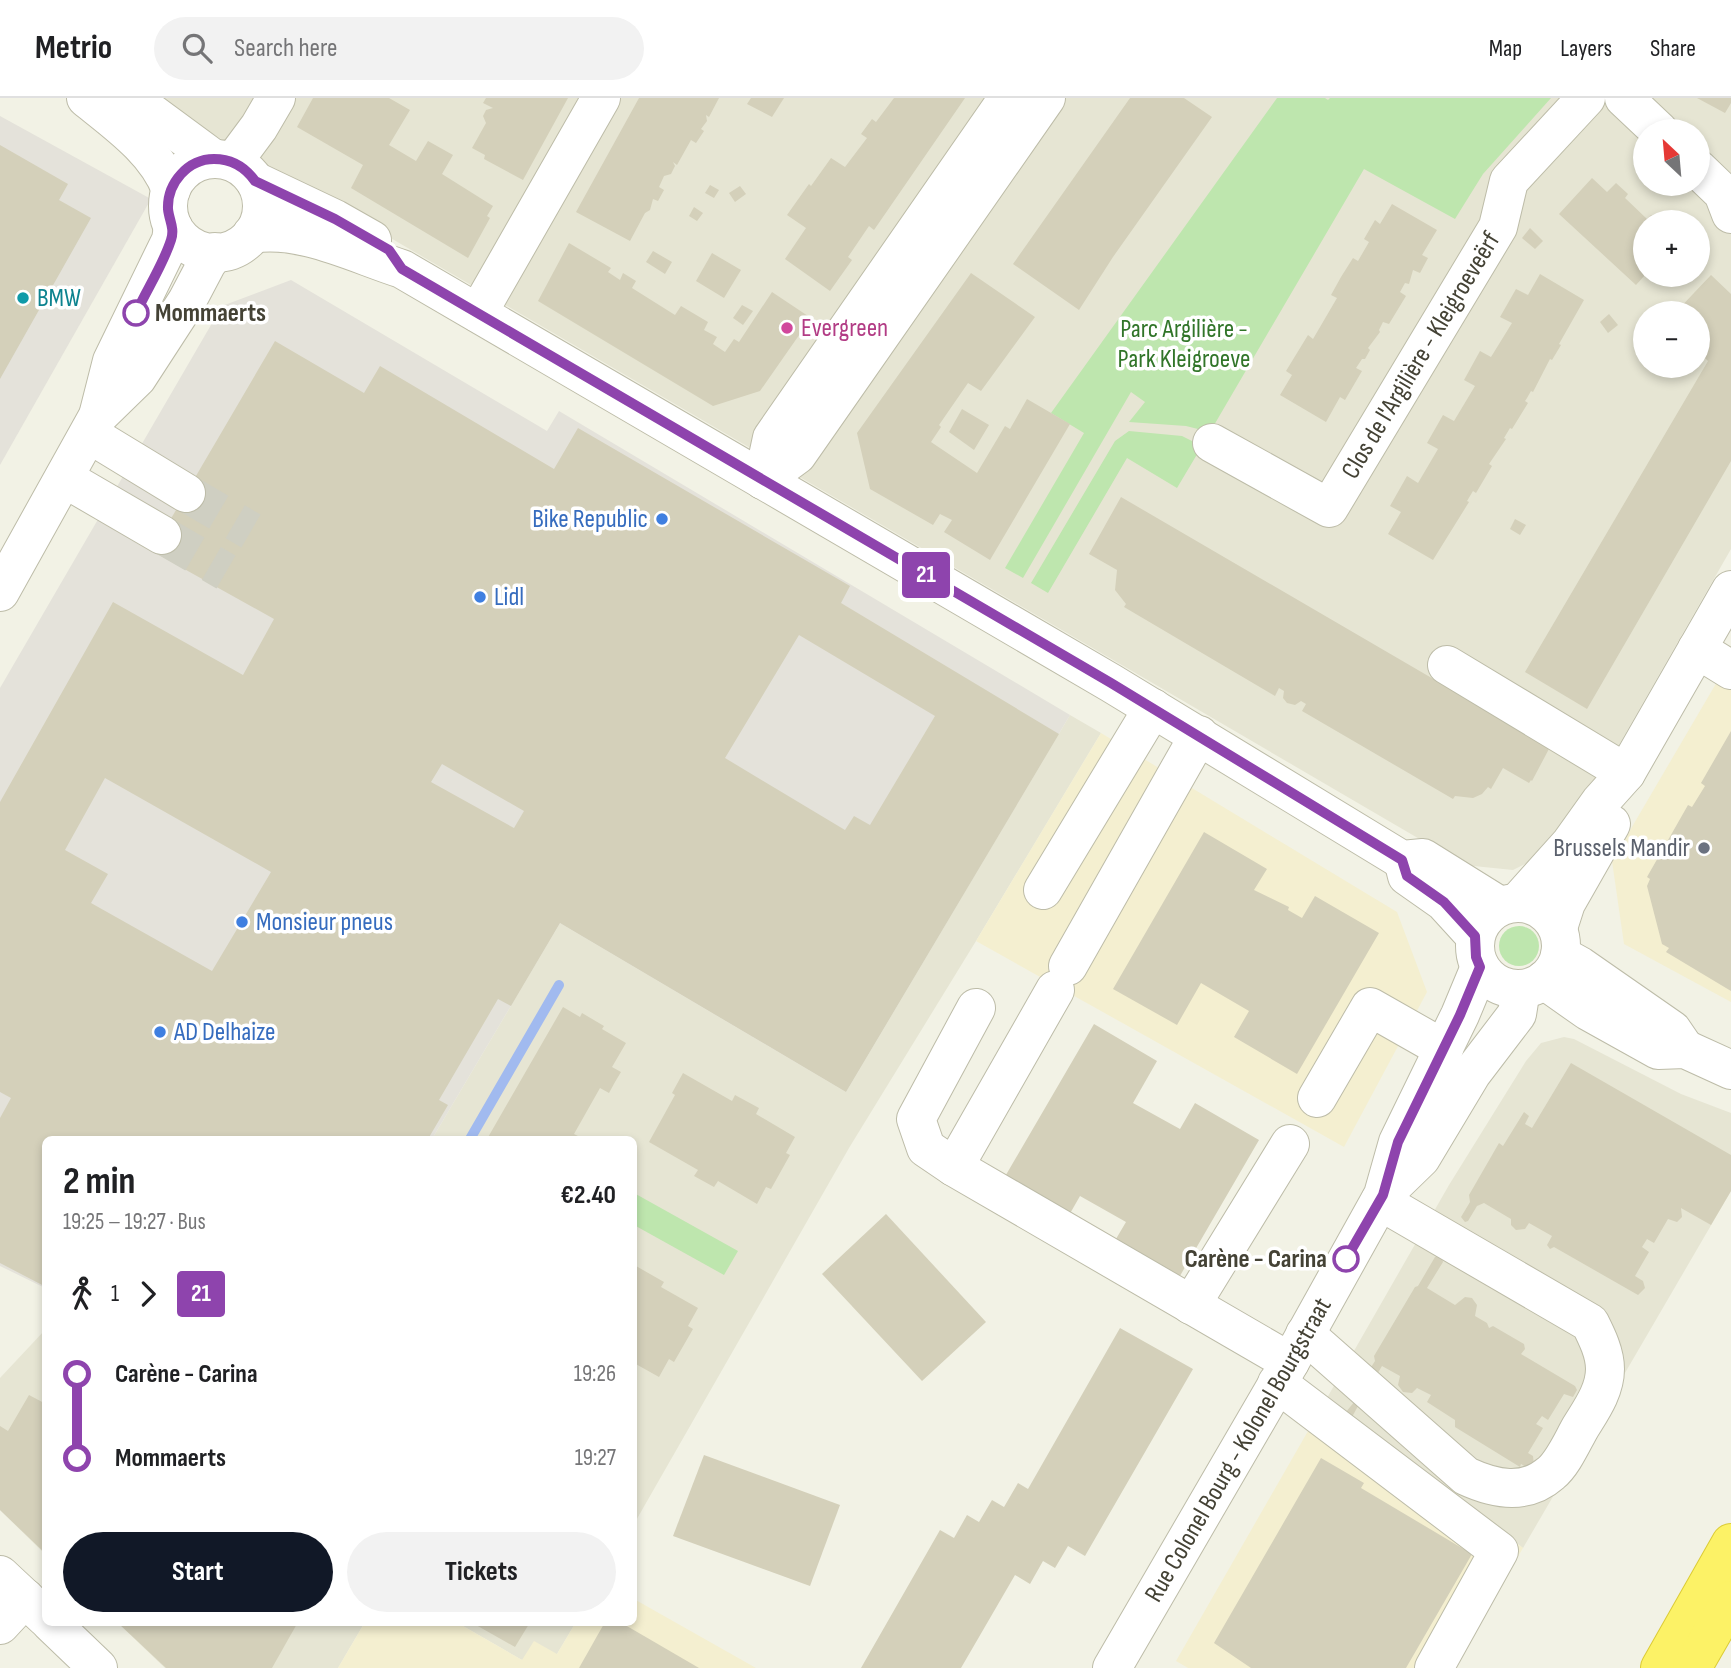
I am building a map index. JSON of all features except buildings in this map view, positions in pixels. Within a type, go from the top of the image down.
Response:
[{"type":"highway","points":[[1660,1668],[1731,1543]]},
{"type":"highway","points":[[1692,1668],[1731,1600]]},
{"type":"highway","points":[[1667,1668],[1682,1629]]},
{"type":"street","points":[[86,98],[117,122],[161,168],[181,237],[190,246],[215,252],[236,248],[252,234],[259,221],[262,205],[234,167]]},
{"type":"street","points":[[131,98],[234,167],[389,250],[402,269]]},
{"type":"street","points":[[234,167],[276,98]]},
{"type":"street","points":[[478,313],[601,98]]},
{"type":"street","points":[[763,480],[772,438],[1008,98]]},
{"type":"street","points":[[763,480],[797,454],[1046,98]]},
{"type":"street","name":"Clos de l'Argilière - Kleigroeveërf","points":[[1212,443],[1329,508],[1498,227],[1509,181],[1586,98]]},
{"type":"street","points":[[1624,98],[1646,119]]},
{"type":"street","points":[[0,592],[93,425],[112,361],[171,240],[172,208],[181,174],[191,166],[234,167]]},
{"type":"street","points":[[1710,181],[1723,193],[1731,214]]},
{"type":"street","points":[[252,234],[268,232],[325,242],[402,269],[1199,735],[1402,860],[1423,858],[1509,904],[1542,909],[1551,917],[1546,963],[1587,1011],[1658,1050],[1685,1049],[1731,1070]]},
{"type":"street","points":[[93,425],[137,378],[215,252]]},
{"type":"street","points":[[93,425],[186,493]]},
{"type":"street","points":[[64,478],[162,535]]},
{"type":"street","name":"Rue Colonel Bourg - Kolonel Bourgstraat","points":[[1112,1668],[1291,1360],[1381,1198],[1398,1142],[1444,1049],[1478,952],[1480,924],[1489,913],[1509,904],[1570,844],[1600,802],[1626,773],[1731,590]]},
{"type":"street","points":[[1697,649],[1731,670]]},
{"type":"street","points":[[1447,664],[1626,773]]},
{"type":"street","points":[[1043,890],[1153,708]]},
{"type":"street","points":[[954,1167],[1199,735]]},
{"type":"street","name":"Rue Colonel Bourg - Kolonel Bourgstraat","points":[[1381,1198],[1420,1158],[1472,1073],[1517,1014],[1546,963],[1566,903],[1616,816],[1626,773]]},
{"type":"street","points":[[1402,860],[1407,876],[1444,902],[1497,984],[1546,963]]},
{"type":"street","points":[[1317,1098],[1370,1007],[1444,1049]]},
{"type":"street","points":[[976,1008],[916,1119],[926,1148],[954,1167],[1291,1360],[1466,1476],[1489,1487],[1514,1490],[1538,1481],[1552,1472],[1596,1403],[1605,1369],[1600,1345],[1590,1323],[1381,1198]]},
{"type":"street","points":[[1192,1305],[1290,1144]]},
{"type":"street","points":[[1291,1360],[1499,1551],[1434,1668]]},
{"type":"street","points":[[24,1608],[42,1622]]},
{"type":"street","points":[[46,1626],[99,1668]]},
{"type":"shaded area","points":[[151,98],[1731,98],[1731,549],[1561,846],[1513,870],[1464,865]]},
{"type":"shaded area","points":[[0,116],[151,199],[0,465]]},
{"type":"shaded area","points":[[291,280],[547,431],[559,411],[1070,715],[846,1092],[560,923],[434,1136],[42,1136],[42,1287],[0,1266],[0,688],[222,306]]},
{"type":"shaded area","points":[[1731,658],[1731,1002],[1624,944],[1612,861]]},
{"type":"shaded area","points":[[1070,715],[1101,733],[849,1148],[637,1519],[637,1136],[434,1136],[560,923],[846,1092]]},
{"type":"shaded area","points":[[1101,733],[1397,912],[1427,992],[1344,1147],[976,941]]},
{"type":"shaded area","points":[[1564,1037],[1574,1039],[1681,1094],[1731,1113],[1731,1191],[1523,1548],[1327,1398],[1449,1185],[1526,1061],[1541,1043]]},
{"type":"shaded area","points":[[42,1333],[42,1551],[0,1510],[0,1378]]},
{"type":"shaded area","points":[[1327,1398],[1523,1548],[1451,1668],[1188,1668],[1176,1661]]},
{"type":"shaded area","points":[[637,1601],[756,1668],[338,1668],[363,1626],[463,1626],[522,1660],[534,1641],[557,1654],[574,1626],[637,1626]]},
{"type":"shaded area","points":[[121,1626],[363,1626],[338,1668],[165,1668]]},
{"type":"shaded area","points":[[463,1626],[574,1626],[557,1654],[522,1660]]},
{"type":"green space","name":"Parc Argilière - Park Kleigroeve","points":[[1277,98],[1551,98],[1483,174],[1455,219],[1364,169],[1210,432],[1186,426],[1129,422],[1145,402],[1131,392],[1023,578],[1005,568],[1084,433],[1051,413]]},
{"type":"green space","points":[[1129,431],[1182,436],[1202,446],[1177,488],[1127,458],[1048,593],[1031,583],[1115,441]]},
{"type":"green space","points":[[1519,926],[1533,932],[1539,946],[1533,960],[1519,966],[1505,960],[1499,946],[1505,932]]},
{"type":"green space","points":[[637,1195],[738,1251],[724,1275],[637,1227]]},
{"type":"waterway","points":[[472,1136],[559,985]]},
{"type":"tunnel","points":[[186,493],[251,531]]},
{"type":"tunnel","points":[[162,535],[226,572]]},
{"type":"bus line","name":"21","points":[[136,313],[171,240],[173,227],[168,203],[177,179],[198,162],[214,159],[233,162],[246,170],[255,181],[335,219],[389,250],[402,269],[1199,735],[1402,860],[1407,876],[1444,902],[1475,936],[1474,947],[1480,967],[1460,1015],[1398,1142],[1383,1195],[1346,1259]]},
{"type":"place","name":"BMW","points":[[23,298]]},
{"type":"place","name":"Mommaerts","points":[[136,313]]},
{"type":"place","name":"Evergreen","points":[[787,328]]},
{"type":"place","name":"Bike Republic","points":[[662,519]]},
{"type":"place","name":"Lidl","points":[[480,597]]},
{"type":"place","name":"Brussels Mandir","points":[[1704,848]]},
{"type":"place","name":"Monsieur pneus","points":[[242,922]]},
{"type":"place","name":"AD Delhaize","points":[[160,1032]]},
{"type":"place","name":"Carène - Carina","points":[[1346,1259]]}]
